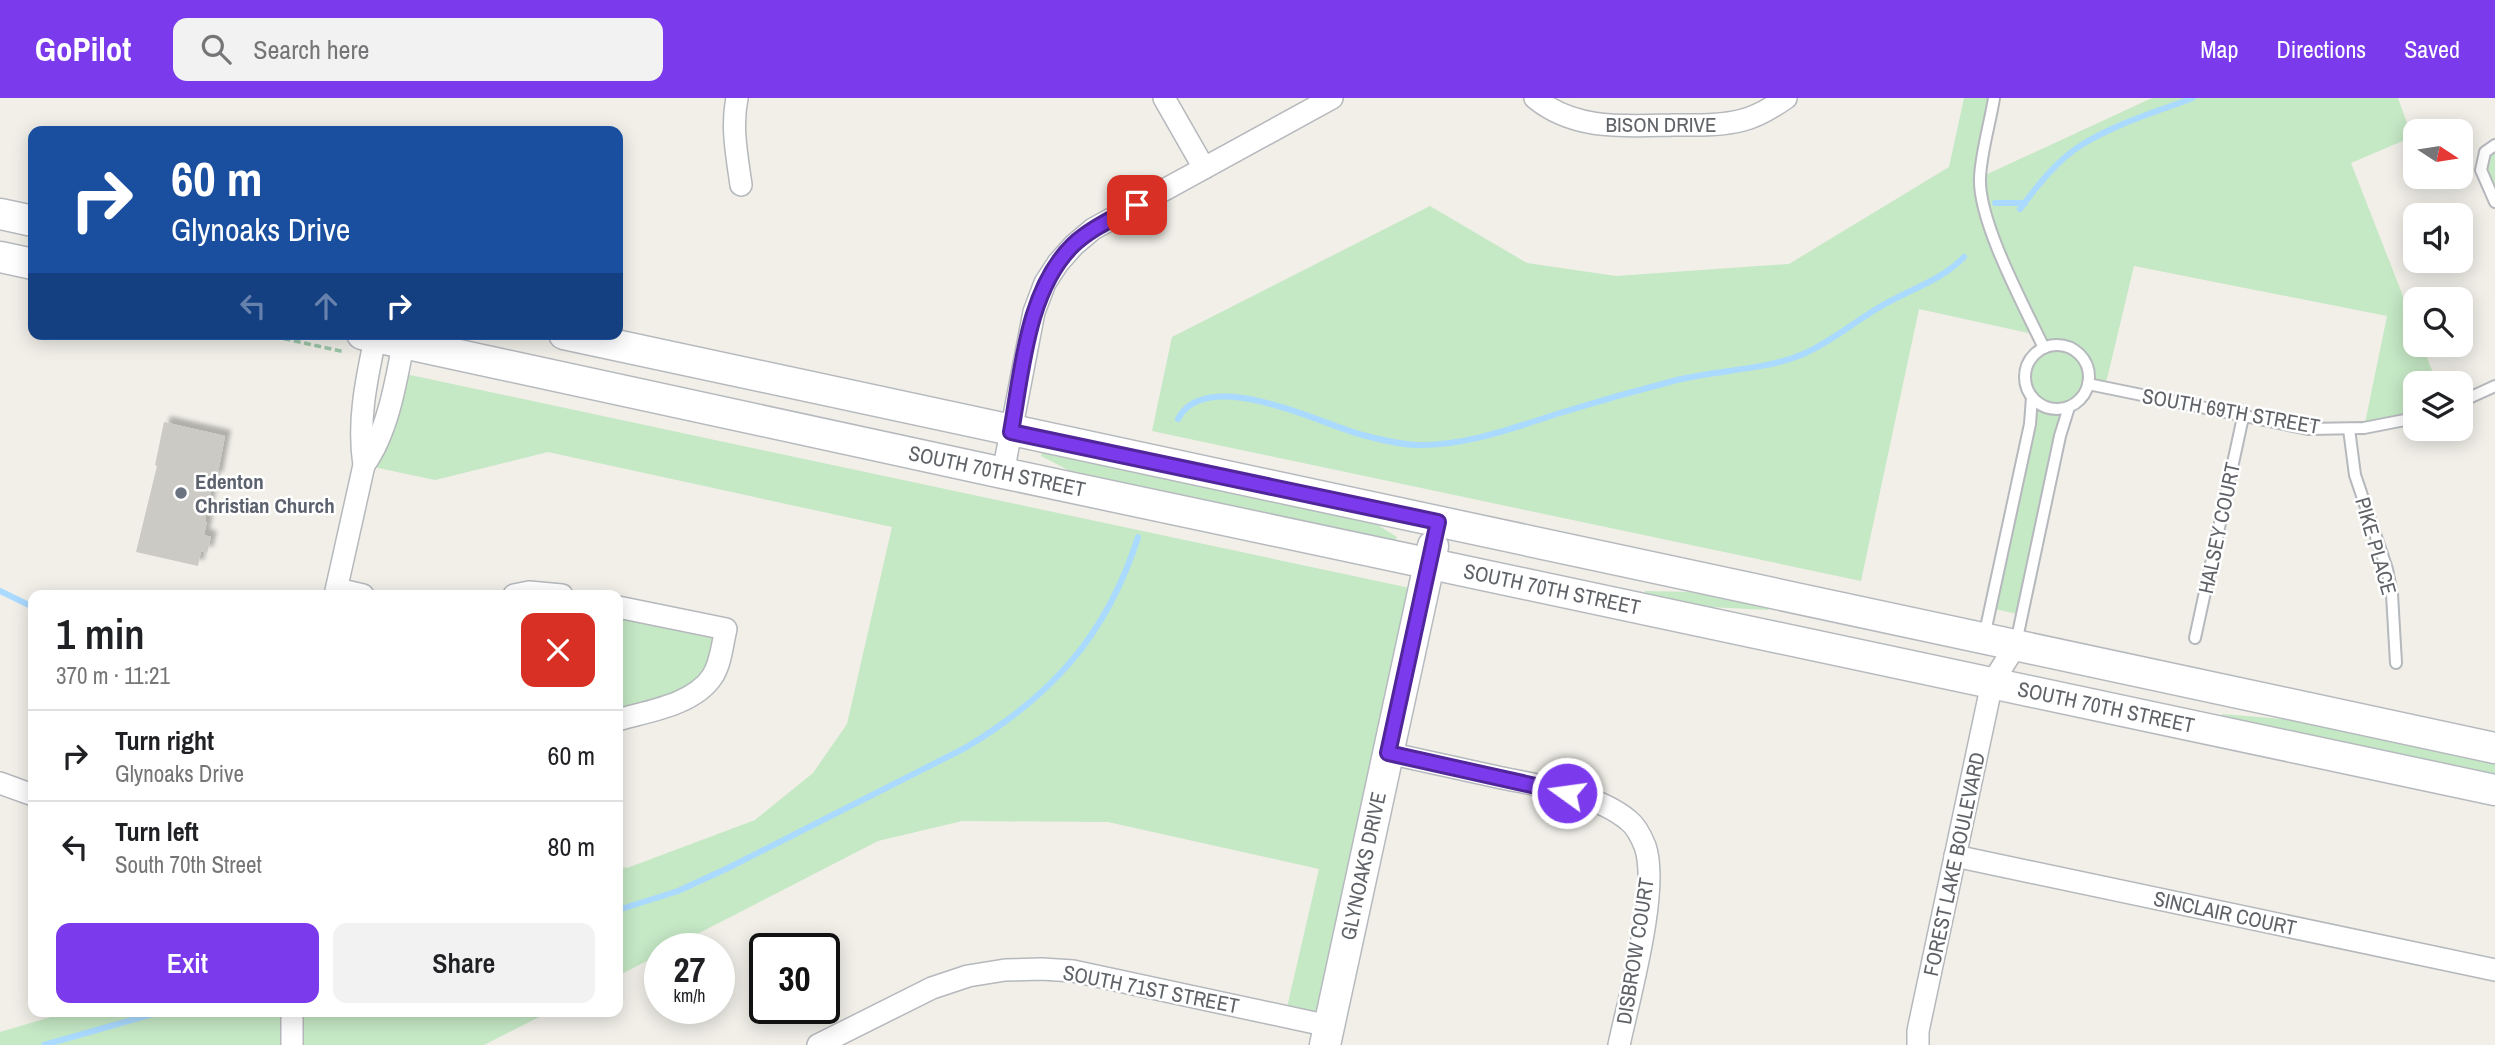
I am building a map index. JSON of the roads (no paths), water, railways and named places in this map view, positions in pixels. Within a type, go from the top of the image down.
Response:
[{"type":"main road","points":[[0,214],[28,220]]},
{"type":"main road","points":[[0,257],[28,263]]},
{"type":"main road","name":"SOUTH 70TH STREET","points":[[399,340],[1003,473],[2495,790]]},
{"type":"main road","name":"SOUTH 70TH STREET","points":[[591,340],[2495,748]]},
{"type":"main road","name":"GLYNOAKS DRIVE","points":[[1327,1035],[1438,522]]},
{"type":"street","points":[[737,98],[735,146],[741,185]]},
{"type":"street","points":[[1164,98],[1204,168]]},
{"type":"street","points":[[1003,473],[1034,312],[1045,283],[1058,263],[1093,229],[1332,98]]},
{"type":"street","name":"BISON DRIVE","points":[[1535,98],[1563,114],[1610,126],[1722,124],[1746,120],[1769,110],[1786,98]]},
{"type":"street","points":[[336,590],[363,465],[360,445],[362,415],[384,340]]},
{"type":"street","points":[[623,608],[726,629],[718,665],[701,690],[688,698],[623,718]]},
{"type":"street","name":"FOREST LAKE BOULEVARD","points":[[1983,638],[1992,683]]},
{"type":"street","name":"FOREST LAKE BOULEVARD","points":[[1918,1045],[1918,1031],[1992,683],[2016,645]]},
{"type":"street","name":"DISBROW COURT","points":[[1388,753],[1567,793],[1603,805],[1627,819],[1636,828],[1645,846],[1649,864],[1648,892],[1619,1045]]},
{"type":"street","points":[[0,783],[28,793]]},
{"type":"street","name":"SINCLAIR COURT","points":[[1955,856],[2495,970]]},
{"type":"street","name":"SOUTH 71ST STREET","points":[[818,1045],[932,988],[968,976],[1042,969],[1101,976],[1327,1035]]},
{"type":"street","points":[[292,1017],[292,1045]]},
{"type":"lane","points":[[1994,98],[1980,178],[1983,207],[2044,348]]},
{"type":"lane","points":[[2495,145],[2485,152],[2481,170],[2495,202]]},
{"type":"lane","points":[[2065,346],[2078,354],[2087,367],[2088,384],[2082,397],[2069,407],[2052,409],[2032,397],[2026,383],[2026,369],[2033,357],[2044,348],[2065,346]]},
{"type":"lane","name":"SOUTH 69TH STREET","points":[[2088,384],[2308,429],[2349,429],[2403,420]]},
{"type":"lane","points":[[2473,396],[2495,386]]},
{"type":"lane","name":"FOREST LAKE BOULEVARD","points":[[1983,638],[2030,424],[2032,397]]},
{"type":"lane","name":"FOREST LAKE BOULEVARD","points":[[2016,645],[2060,436],[2069,407]]},
{"type":"lane","name":"HALSEY COURT","points":[[2195,638],[2243,417]]},
{"type":"lane","name":"PIKE PLACE","points":[[2349,429],[2355,475],[2387,569],[2392,594],[2396,663]]},
{"type":"waterway","points":[[2020,209],[2057,165],[2083,144],[2123,124],[2193,98]]},
{"type":"waterway","points":[[1995,203],[2025,203]]},
{"type":"waterway","points":[[1178,419],[1192,404],[1212,397],[1236,397],[1263,402],[1359,434],[1394,442],[1416,445],[1453,443],[1507,430],[1677,380],[1772,364],[1801,355],[1889,302],[1945,273],[1964,257]]},
{"type":"waterway","points":[[623,908],[678,891],[726,869],[965,748],[996,728],[1050,684],[1093,633],[1110,604],[1138,537]]},
{"type":"waterway","points":[[0,591],[28,605]]},
{"type":"waterway","points":[[44,1045],[142,1017]]},
{"type":"place","name":"Edenton Christian Church","points":[[181,493]]}]
